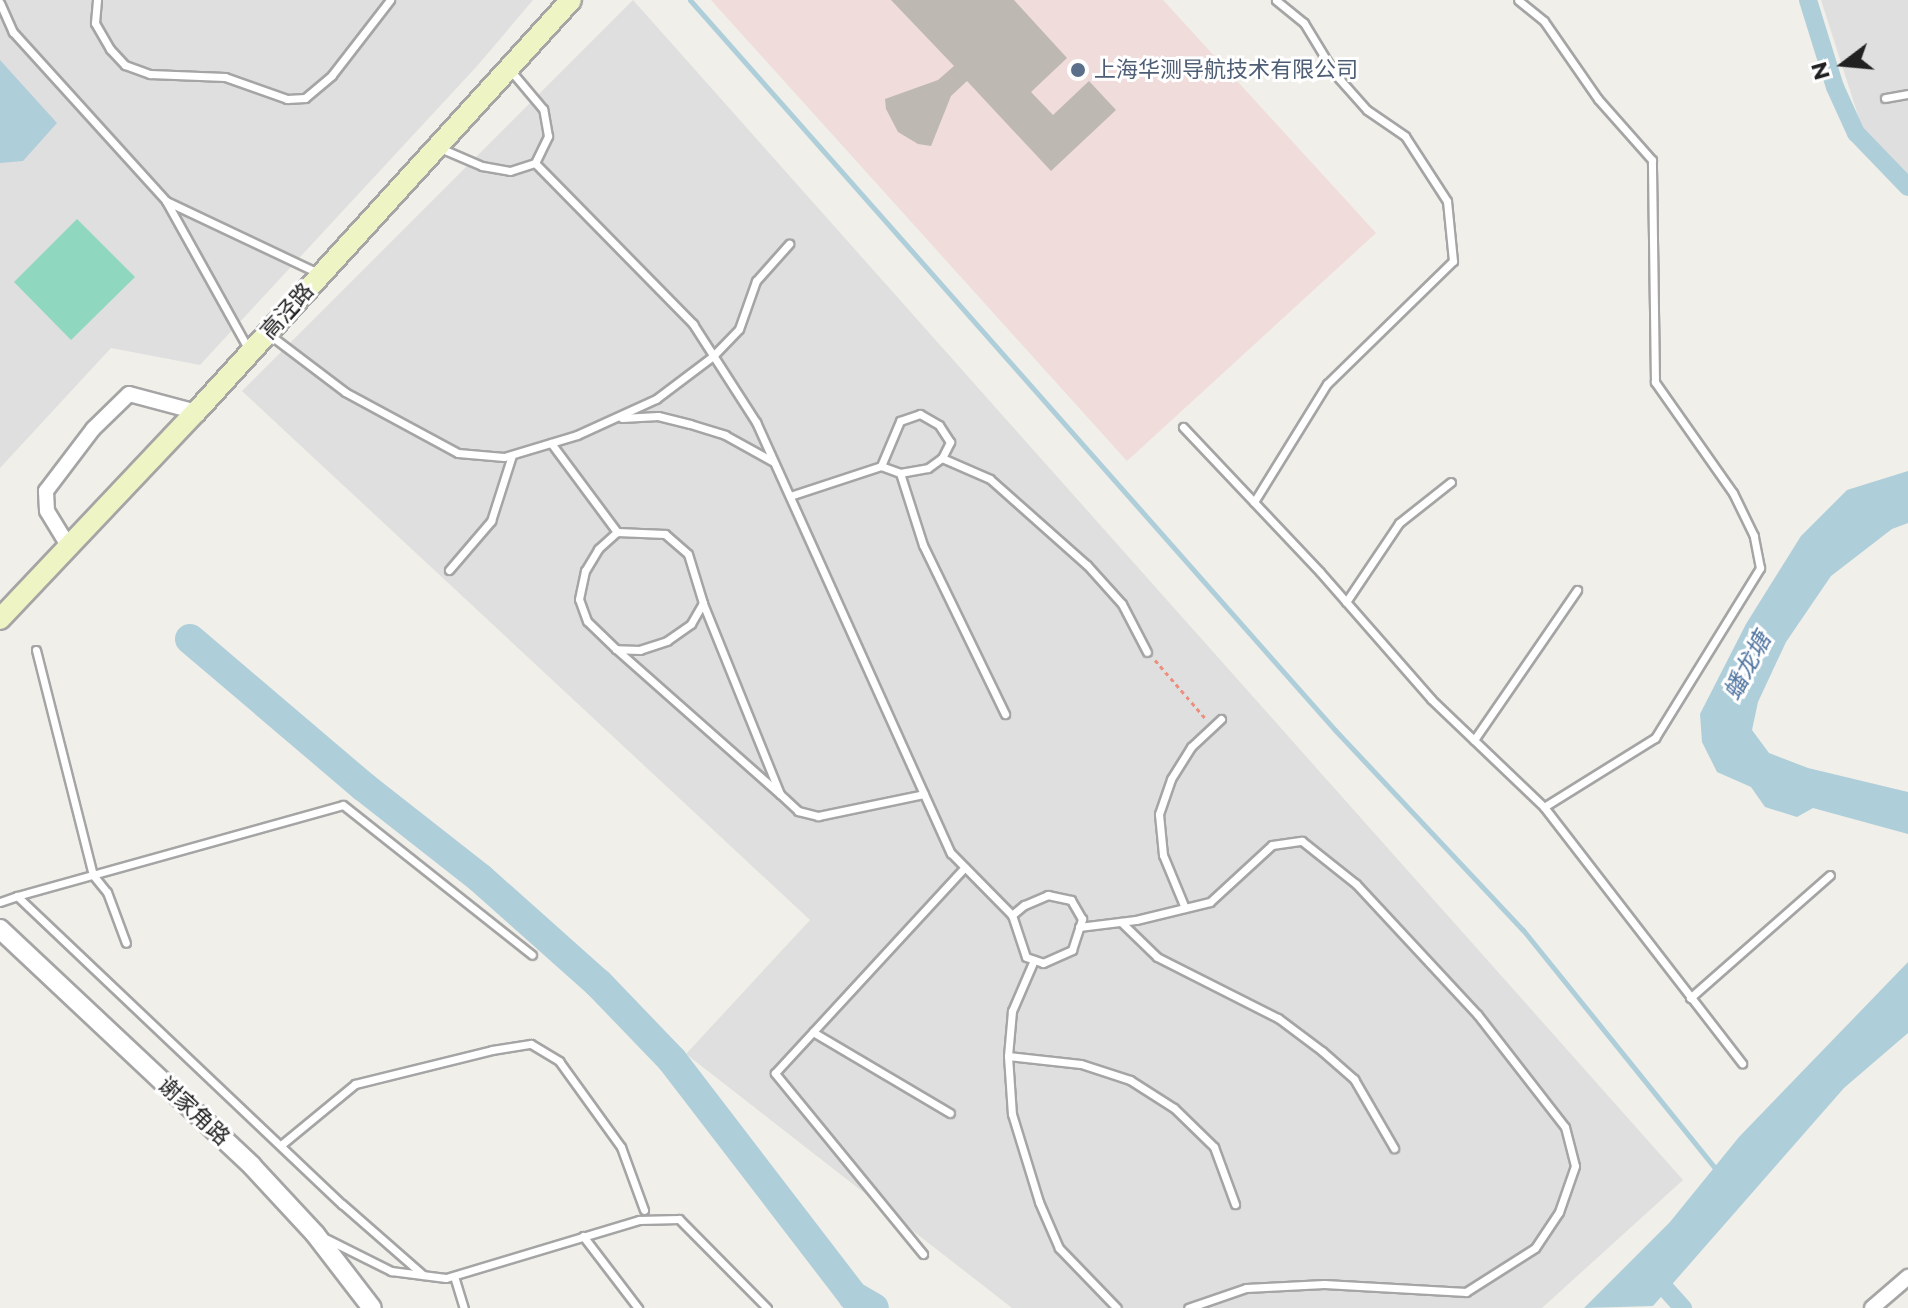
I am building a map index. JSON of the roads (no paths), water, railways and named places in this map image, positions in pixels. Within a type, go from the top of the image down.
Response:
[{"type":"main road","name":"高泾路","points":[[0,619],[196,412],[571,0]]},
{"type":"street","points":[[69,547],[47,511],[46,491],[93,429],[129,394],[196,412]]},
{"type":"street","name":"谢家角路","points":[[0,929],[252,1166],[315,1234],[372,1308]]},
{"type":"street","points":[[1872,1308],[1908,1277]]},
{"type":"lane","points":[[97,0],[95,23],[110,49],[125,65],[150,74],[225,77],[287,99],[305,98],[332,75],[390,0]]},
{"type":"lane","points":[[1254,502],[1327,384],[1453,261],[1447,201],[1405,136],[1367,110],[1335,74],[1304,23],[1276,0]]},
{"type":"lane","points":[[1518,0],[1544,21],[1598,99],[1652,160],[1655,382],[1733,493],[1754,536],[1760,568],[1655,738],[1544,807]]},
{"type":"lane","points":[[0,3],[13,32],[166,201],[250,352]]},
{"type":"lane","points":[[438,147],[482,166],[510,171],[535,163],[548,136],[543,109],[509,69]]},
{"type":"lane","points":[[1885,98],[1908,94]]},
{"type":"lane","points":[[535,163],[693,324],[756,422],[951,853],[1012,915],[1026,957],[1043,963],[1072,950],[1082,919],[1071,900],[1048,895],[1024,905],[1012,915]]},
{"type":"lane","points":[[166,201],[320,274]]},
{"type":"lane","points":[[267,333],[345,392],[458,453],[504,457],[551,443],[656,399],[713,356],[739,329],[756,281],[789,244]]},
{"type":"lane","points":[[790,496],[881,466],[900,473],[928,468],[942,458],[950,442],[939,425],[920,414],[900,421],[881,466]]},
{"type":"lane","points":[[616,418],[658,416],[690,424],[725,435],[774,462]]},
{"type":"lane","points":[[1183,427],[1346,602],[1431,699],[1544,807],[1742,1063]]},
{"type":"lane","points":[[551,443],[617,532]]},
{"type":"lane","points":[[449,570],[491,521],[512,455]]},
{"type":"lane","points":[[942,458],[990,479],[1077,555],[1122,604],[1147,652]]},
{"type":"lane","points":[[900,473],[923,545],[1005,714]]},
{"type":"lane","points":[[1346,602],[1399,523],[1451,482]]},
{"type":"lane","points":[[780,794],[703,603],[688,554],[665,534],[617,532],[598,549],[585,571],[579,599],[587,621],[798,811],[818,816],[924,794]]},
{"type":"lane","points":[[1474,740],[1577,590]]},
{"type":"lane","points":[[616,649],[640,650],[667,641],[691,624],[703,603]]},
{"type":"lane","points":[[36,650],[93,875],[107,892],[126,943]]},
{"type":"lane","points":[[1185,908],[1163,855],[1159,814],[1171,779],[1191,747],[1221,719]]},
{"type":"lane","points":[[0,902],[343,805],[532,955]]},
{"type":"lane","points":[[1079,927],[1121,922],[1210,902],[1272,845],[1302,841],[1356,884],[1477,1014],[1565,1127],[1575,1166],[1559,1212],[1535,1248],[1466,1292],[1324,1284],[1246,1288],[1188,1308]]},
{"type":"lane","points":[[923,1254],[775,1073],[965,867]]},
{"type":"lane","points":[[1690,998],[1830,875]]},
{"type":"lane","points":[[17,896],[423,1275]]},
{"type":"lane","points":[[1121,922],[1157,957],[1278,1018],[1322,1051],[1354,1079],[1394,1148]]},
{"type":"lane","points":[[1034,960],[1012,1011],[1008,1056],[1012,1114],[1039,1202],[1059,1248],[1117,1308]]},
{"type":"lane","points":[[813,1032],[950,1113]]},
{"type":"lane","points":[[281,1145],[355,1084],[492,1050],[531,1044],[559,1061],[621,1147],[644,1210]]},
{"type":"lane","points":[[1008,1056],[1081,1064],[1130,1080],[1174,1108],[1214,1147],[1235,1204]]},
{"type":"lane","points":[[315,1234],[391,1271],[454,1276],[639,1220],[679,1219],[767,1308]]},
{"type":"lane","points":[[583,1236],[638,1308]]},
{"type":"lane","points":[[454,1276],[464,1308]]},
{"type":"water","points":[[0,60],[57,123],[23,161],[0,163]]},
{"type":"water","name":"蟠龙塘","points":[[1908,471],[1908,523],[1892,529],[1831,576],[1786,642],[1758,702],[1752,730],[1769,753],[1808,768],[1908,792],[1908,834],[1813,808],[1797,817],[1765,807],[1751,787],[1717,772],[1702,742],[1700,714],[1746,624],[1801,536],[1847,490]]},
{"type":"water","points":[[1908,962],[1908,1033],[1844,1088],[1653,1306],[1584,1308],[1670,1222],[1739,1137]]},
{"type":"waterway","points":[[690,0],[1335,730],[1523,930],[1719,1173]]},
{"type":"waterway","points":[[1808,0],[1835,87],[1856,133],[1908,187]]},
{"type":"waterway","points":[[190,639],[364,787],[480,878],[598,983],[672,1060],[853,1296],[874,1308]]},
{"type":"waterway","points":[[1655,1277],[1683,1308]]},
{"type":"place","name":"上海华测导航技术有限公司","points":[[1078,70]]}]
